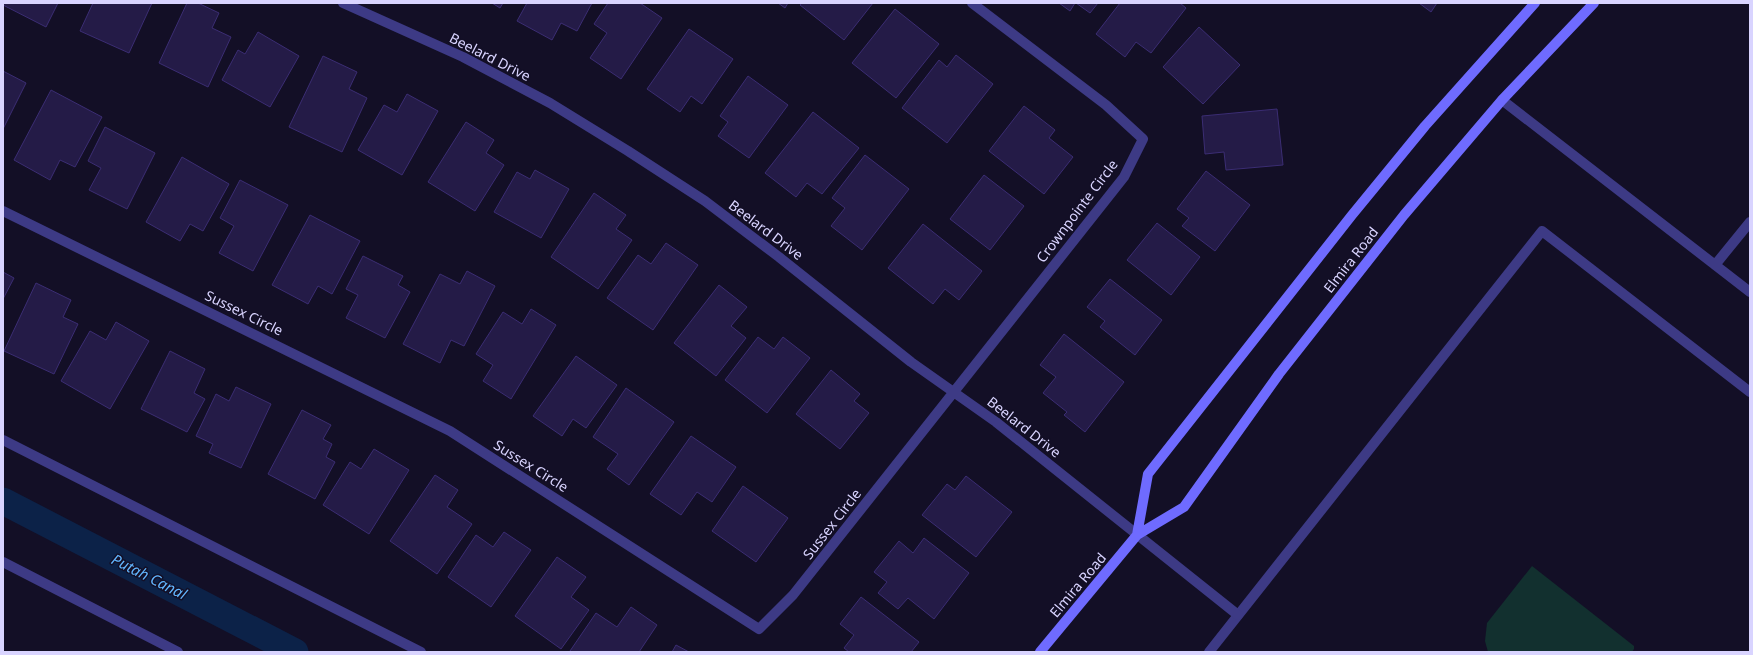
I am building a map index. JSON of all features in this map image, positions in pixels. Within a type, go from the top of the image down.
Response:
[{"type":"main road","name":"Elmira Road","points":[[1137,535],[1148,474],[1386,174],[1534,3]]},
{"type":"main road","name":"Elmira Road","points":[[1040,652],[1137,535],[1184,506],[1284,368],[1404,215],[1502,100],[1594,3]]},
{"type":"street","name":"Beelard Drive","points":[[343,3],[463,57],[550,103],[628,150],[711,206],[779,257],[911,362],[996,422],[1238,615]]},
{"type":"street","name":"Crownpointe Circle","points":[[953,393],[1124,177],[1143,139],[1106,105],[972,3]]},
{"type":"street","points":[[1502,100],[1750,292]]},
{"type":"street","name":"Sussex Circle","points":[[3,210],[450,431],[759,629],[793,595],[953,393]]},
{"type":"street","points":[[1715,265],[1750,222]]},
{"type":"street","points":[[1209,652],[1542,231],[1750,392]]},
{"type":"street","points":[[3,440],[421,652]]},
{"type":"street","points":[[3,562],[178,652]]},
{"type":"green space","points":[[1532,566],[1634,646],[1632,652],[1488,652],[1485,641],[1487,623]]},
{"type":"building","points":[[3,3],[58,3],[46,27],[3,5]]},
{"type":"building","points":[[93,3],[152,3],[129,53],[80,31]]},
{"type":"building","points":[[187,3],[198,3],[219,13],[212,28],[231,37],[208,87],[159,63]]},
{"type":"building","points":[[492,3],[503,3],[500,8]]},
{"type":"building","points":[[527,3],[592,3],[577,31],[561,23],[552,40],[517,21]]},
{"type":"building","points":[[608,3],[640,3],[662,18],[621,79],[590,58],[607,33],[594,24]]},
{"type":"building","points":[[778,3],[788,3],[785,8]]},
{"type":"building","points":[[802,3],[873,3],[844,40],[800,5]]},
{"type":"building","points":[[1059,3],[1075,3],[1070,11]]},
{"type":"building","points":[[1076,3],[1098,3],[1090,13]]},
{"type":"building","points":[[1120,3],[1180,3],[1186,8],[1151,53],[1136,42],[1125,57],[1096,34]]},
{"type":"building","points":[[1419,3],[1437,3],[1431,12]]},
{"type":"building","points":[[895,9],[939,44],[896,98],[852,63]]},
{"type":"building","points":[[1199,27],[1240,65],[1203,104],[1163,67]]},
{"type":"building","points":[[689,29],[733,59],[702,104],[691,96],[680,112],[647,89]]},
{"type":"building","points":[[258,32],[299,56],[270,107],[222,80],[238,50],[245,54]]},
{"type":"building","points":[[956,55],[993,84],[947,143],[902,108],[939,60],[947,67]]},
{"type":"building","points":[[323,56],[357,72],[349,89],[367,98],[342,152],[289,127]]},
{"type":"building","points":[[3,71],[26,83],[3,129]]},
{"type":"building","points":[[748,76],[788,105],[749,158],[718,136],[728,122],[720,116]]},
{"type":"building","points":[[51,90],[102,117],[75,167],[60,160],[50,180],[14,160]]},
{"type":"building","points":[[407,94],[438,111],[402,175],[358,150],[384,105],[397,112]]},
{"type":"building","points":[[1024,106],[1055,130],[1049,138],[1073,157],[1044,194],[989,151]]},
{"type":"building","points":[[1277,109],[1283,165],[1226,170],[1224,152],[1205,154],[1202,116]]},
{"type":"building","points":[[813,112],[859,148],[822,194],[807,183],[796,197],[765,173]]},
{"type":"building","points":[[466,122],[494,140],[486,153],[504,165],[475,211],[428,182]]},
{"type":"building","points":[[105,127],[155,153],[127,209],[89,190],[101,168],[88,161]]},
{"type":"building","points":[[865,155],[909,189],[862,250],[831,226],[845,208],[832,198]]},
{"type":"building","points":[[182,157],[229,184],[203,231],[190,224],[180,241],[146,222]]},
{"type":"building","points":[[535,170],[569,189],[541,238],[494,212],[517,172],[530,179]]},
{"type":"building","points":[[1206,171],[1250,205],[1215,251],[1182,226],[1189,218],[1177,209]]},
{"type":"building","points":[[984,175],[1024,206],[990,250],[950,219]]},
{"type":"building","points":[[240,180],[288,205],[253,271],[219,253],[234,226],[220,218]]},
{"type":"building","points":[[594,193],[626,215],[616,229],[632,240],[598,289],[551,257]]},
{"type":"building","points":[[310,215],[360,241],[332,294],[318,286],[308,304],[272,285]]},
{"type":"building","points":[[1157,223],[1200,257],[1171,295],[1127,260]]},
{"type":"building","points":[[923,224],[982,271],[959,300],[945,289],[933,304],[888,268]]},
{"type":"building","points":[[666,243],[698,265],[653,330],[607,298],[638,255],[651,264]]},
{"type":"building","points":[[363,256],[403,276],[398,285],[410,292],[385,338],[346,318],[358,295],[346,289]]},
{"type":"building","points":[[467,271],[495,286],[464,346],[451,340],[440,363],[403,344],[440,274],[460,284]]},
{"type":"building","points":[[3,272],[14,278],[3,299]]},
{"type":"building","points":[[1110,279],[1162,320],[1135,355],[1100,327],[1105,321],[1087,307]]},
{"type":"building","points":[[36,283],[71,300],[63,317],[78,324],[54,374],[4,351]]},
{"type":"building","points":[[719,285],[747,307],[731,326],[746,338],[716,376],[674,343]]},
{"type":"building","points":[[531,309],[556,325],[511,399],[483,381],[493,365],[476,354],[503,312],[522,324]]},
{"type":"building","points":[[116,322],[149,341],[110,409],[61,381],[90,331],[106,340]]},
{"type":"building","points":[[1064,334],[1124,382],[1085,432],[1064,415],[1067,412],[1043,393],[1056,377],[1040,365]]},
{"type":"building","points":[[758,337],[774,349],[783,337],[810,358],[767,413],[725,380]]},
{"type":"building","points":[[170,351],[205,369],[194,393],[205,399],[187,432],[141,409]]},
{"type":"building","points":[[576,356],[617,385],[586,428],[573,419],[562,436],[533,416]]},
{"type":"building","points":[[831,370],[860,394],[854,401],[869,413],[840,449],[796,414]]},
{"type":"building","points":[[236,387],[271,404],[241,468],[209,453],[213,444],[196,436],[216,394],[229,401]]},
{"type":"building","points":[[626,388],[674,422],[629,485],[607,469],[618,454],[593,437]]},
{"type":"building","points":[[302,410],[331,425],[323,439],[332,444],[326,457],[335,462],[315,499],[268,474]]},
{"type":"building","points":[[691,436],[736,467],[712,502],[697,492],[681,515],[650,494]]},
{"type":"building","points":[[374,449],[409,470],[369,534],[323,505],[350,462],[361,469]]},
{"type":"building","points":[[435,475],[458,490],[447,507],[472,524],[437,574],[390,541]]},
{"type":"building","points":[[966,476],[1012,512],[976,557],[922,515],[947,484],[955,490]]},
{"type":"building","points":[[743,486],[788,518],[756,562],[712,531]]},
{"type":"building","points":[[504,532],[531,550],[491,607],[448,577],[476,535],[493,547]]},
{"type":"building","points":[[924,538],[969,573],[934,619],[908,598],[898,609],[878,593],[887,582],[874,572],[899,541],[913,553]]},
{"type":"building","points":[[557,557],[586,577],[571,597],[589,610],[561,649],[515,616]]},
{"type":"building","points":[[861,597],[919,642],[911,652],[849,652],[844,648],[854,635],[840,624]]},
{"type":"building","points":[[631,607],[657,625],[639,652],[570,651],[596,613],[617,627]]},
{"type":"building","points":[[676,645],[689,652],[672,652]]},
{"type":"waterway","name":"Putah Canal","points":[[3,501],[295,652]]}]
